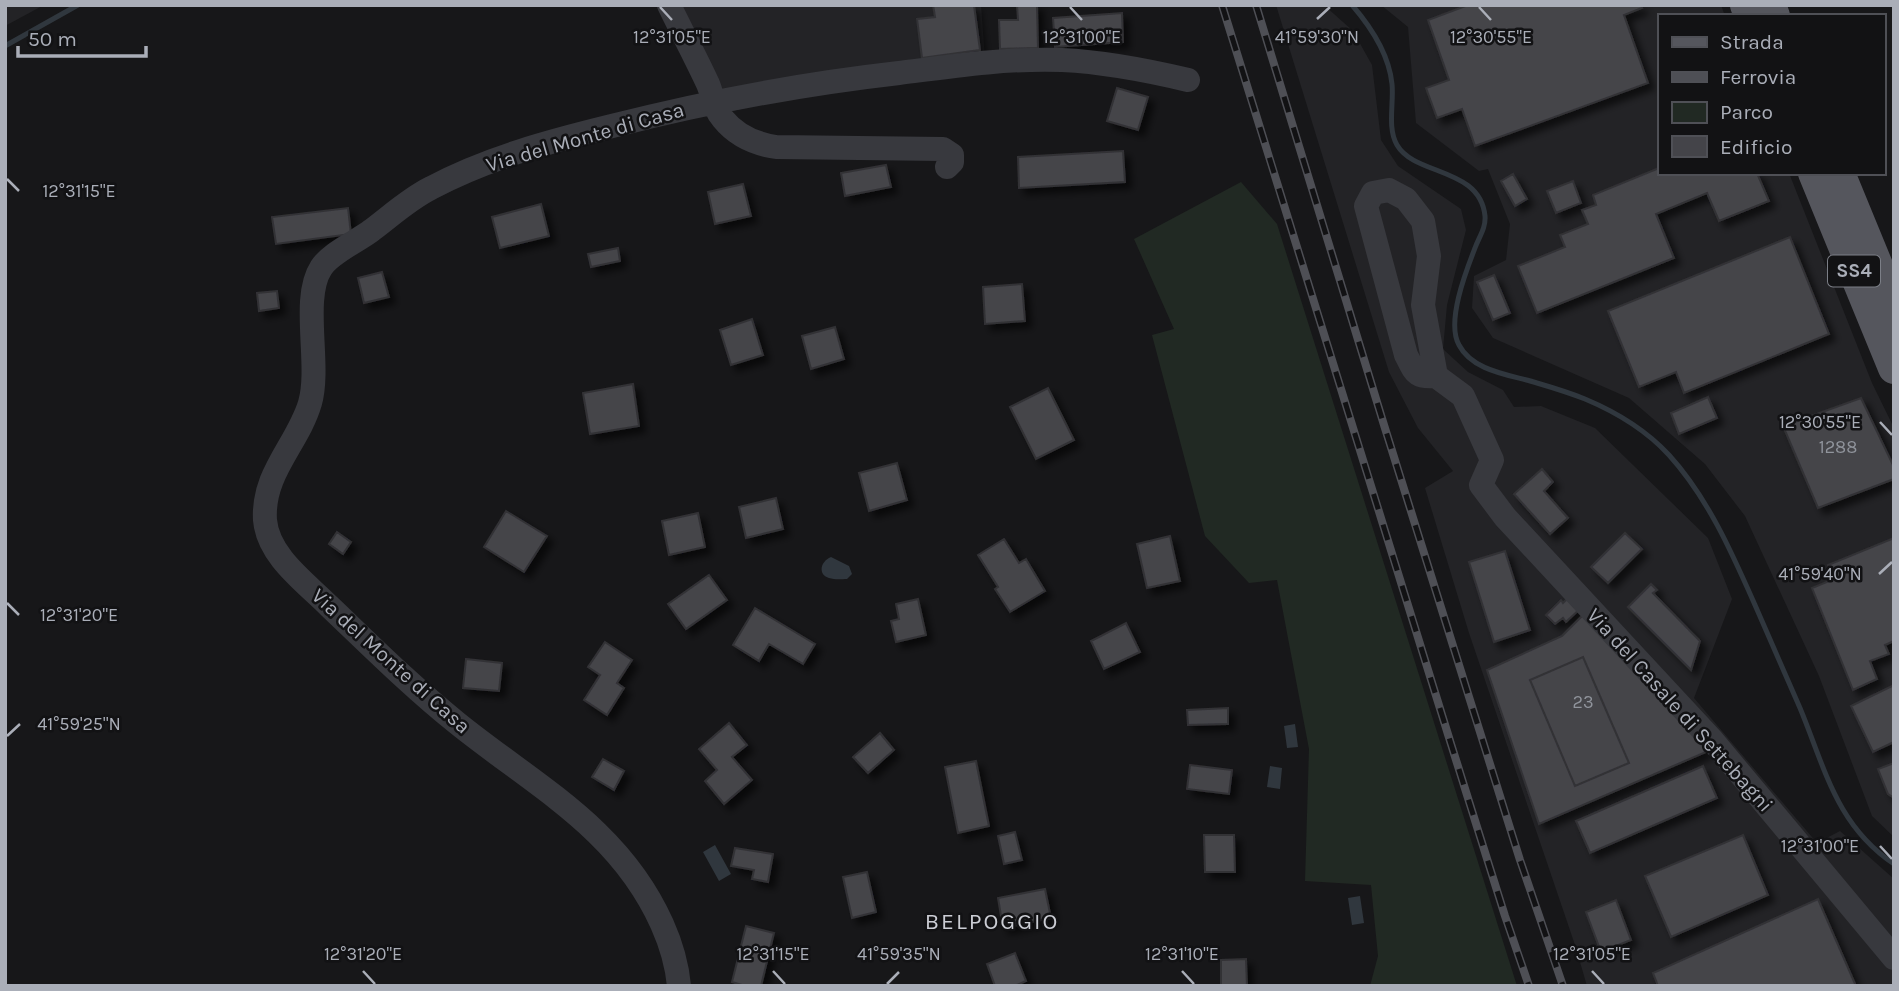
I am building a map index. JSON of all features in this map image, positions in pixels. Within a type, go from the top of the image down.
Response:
[{"type":"main road","name":"SS4","points":[[1815,175],[1894,368]]},
{"type":"main road","name":"SS4","points":[[1840,175],[1894,307]]},
{"type":"street","points":[[669,5],[707,83],[717,111],[727,124],[744,136],[767,146],[782,148],[943,149],[952,155],[952,162],[947,167]]},
{"type":"street","name":"Via del Monte di Casa","points":[[679,986],[675,960],[664,929],[650,900],[622,859],[566,804],[475,737],[419,691],[307,584],[273,547],[267,534],[265,508],[275,472],[303,421],[311,399],[314,375],[312,323],[319,271],[324,263],[404,205],[462,173],[577,134],[714,102],[837,80],[1017,60],[1111,64],[1188,80]]},
{"type":"street","points":[[1389,190],[1406,199],[1423,221],[1429,256],[1423,305],[1436,376],[1423,377],[1415,373],[1406,355],[1366,206],[1373,193],[1389,190]]},
{"type":"street","name":"Via del Casale di Settebagni","points":[[1436,376],[1463,396],[1492,460],[1481,485],[1505,517],[1712,740],[1894,958]]},
{"type":"shaded area","points":[[5,5],[44,5],[5,26]]},
{"type":"shaded area","points":[[674,5],[981,5],[986,73],[805,95],[723,113]]},
{"type":"shaded area","points":[[1276,5],[1324,5],[1353,31],[1372,65],[1381,140],[1398,166],[1461,209],[1466,230],[1447,305],[1443,349],[1468,372],[1503,390],[1514,407],[1541,406],[1595,428],[1708,538],[1732,599],[1694,698],[1817,843],[1840,831],[1894,879],[1894,986],[1587,986],[1469,633],[1425,488],[1453,471],[1418,428],[1389,372]]},
{"type":"shaded area","points":[[1381,5],[1721,5],[1724,14],[1658,14],[1658,175],[1790,175],[1872,383],[1894,428],[1894,837],[1872,816],[1819,676],[1745,516],[1705,464],[1629,398],[1493,338],[1472,308],[1474,276],[1506,260],[1510,224],[1488,169],[1479,171],[1416,123],[1408,27]]},
{"type":"shaded area","points":[[831,557],[849,566],[852,574],[847,579],[831,579],[823,574],[823,564]]},
{"type":"shaded area","points":[[1295,724],[1298,747],[1287,748],[1284,726]]},
{"type":"shaded area","points":[[1270,766],[1282,768],[1280,789],[1267,787]]},
{"type":"shaded area","points":[[715,845],[731,874],[719,881],[703,852]]},
{"type":"shaded area","points":[[1360,896],[1364,923],[1352,925],[1348,898]]},
{"type":"green space","points":[[1241,182],[1277,224],[1517,986],[1370,986],[1378,956],[1371,885],[1305,881],[1309,749],[1277,580],[1249,583],[1205,536],[1152,335],[1174,329],[1134,239]]},
{"type":"building","points":[[933,5],[974,5],[980,50],[922,58],[917,19],[935,17]]},
{"type":"building","points":[[1017,5],[1037,5],[1038,48],[1000,49],[999,20],[1018,20]]},
{"type":"building","points":[[1468,5],[1641,5],[1642,8],[1624,15],[1648,83],[1475,146],[1462,109],[1437,118],[1426,88],[1449,80],[1428,20]]},
{"type":"building","points":[[1122,13],[1123,42],[1055,47],[1053,18]]},
{"type":"building","points":[[1117,88],[1148,97],[1138,130],[1107,121]]},
{"type":"building","points":[[1123,151],[1125,182],[1019,188],[1018,157]]},
{"type":"building","points":[[886,165],[891,187],[845,196],[841,173]]},
{"type":"building","points":[[1658,168],[1658,175],[1758,175],[1769,201],[1719,221],[1707,193],[1656,214],[1674,258],[1537,313],[1518,266],[1565,247],[1560,235],[1588,224],[1582,210],[1596,205],[1593,195]]},
{"type":"building","points":[[1513,174],[1527,199],[1515,206],[1501,181]]},
{"type":"building","points":[[1573,181],[1581,203],[1556,213],[1547,191]]},
{"type":"building","points":[[743,184],[751,216],[715,224],[708,192]]},
{"type":"building","points":[[541,204],[549,236],[500,248],[492,217]]},
{"type":"building","points":[[348,208],[351,234],[276,244],[272,217]]},
{"type":"building","points":[[1790,237],[1829,334],[1684,393],[1676,372],[1639,387],[1608,311]]},
{"type":"building","points":[[618,248],[620,261],[591,267],[588,254]]},
{"type":"building","points":[[382,272],[389,297],[364,303],[358,278]]},
{"type":"building","points":[[1494,275],[1510,313],[1493,320],[1477,282]]},
{"type":"building","points":[[1022,284],[1025,321],[985,324],[983,287]]},
{"type":"building","points":[[277,291],[279,308],[259,311],[257,293]]},
{"type":"building","points":[[752,319],[763,355],[731,365],[720,330]]},
{"type":"building","points":[[835,327],[844,359],[811,369],[802,336]]},
{"type":"building","points":[[633,384],[639,426],[590,434],[583,393]]},
{"type":"building","points":[[1048,388],[1074,440],[1036,459],[1010,407]]},
{"type":"building","points":[[1708,397],[1717,418],[1679,434],[1671,413]]},
{"type":"building","points":[[1861,398],[1894,467],[1894,479],[1818,508],[1783,426]]},
{"type":"building","points":[[897,463],[907,500],[869,511],[859,473]]},
{"type":"building","points":[[1542,469],[1553,482],[1544,491],[1568,518],[1550,534],[1514,494]]},
{"type":"building","points":[[776,498],[783,529],[746,538],[739,507]]},
{"type":"building","points":[[506,511],[547,536],[524,572],[484,547]]},
{"type":"building","points":[[698,513],[705,547],[669,555],[662,521]]},
{"type":"building","points":[[337,532],[351,542],[343,554],[329,544]]},
{"type":"building","points":[[1625,533],[1642,549],[1608,583],[1591,567]]},
{"type":"building","points":[[1170,536],[1180,581],[1147,588],[1137,544]]},
{"type":"building","points":[[1894,538],[1894,641],[1885,645],[1889,654],[1870,661],[1877,679],[1853,690],[1812,588],[1834,579],[1828,565]]},
{"type":"building","points":[[1004,539],[1019,563],[1026,559],[1045,591],[1010,612],[978,555]]},
{"type":"building","points":[[1505,551],[1530,630],[1494,642],[1469,562]]},
{"type":"building","points":[[709,575],[727,600],[686,629],[668,604]]},
{"type":"building","points":[[1651,584],[1657,590],[1653,593],[1700,641],[1691,670],[1628,607]]},
{"type":"building","points":[[1570,596],[1581,608],[1566,622],[1563,618],[1555,624],[1546,615],[1561,600],[1563,603]]},
{"type":"building","points":[[918,599],[926,635],[896,642],[891,621],[899,619],[896,604]]},
{"type":"building","points":[[755,608],[815,644],[803,664],[769,644],[759,661],[733,645]]},
{"type":"building","points":[[1583,615],[1698,733],[1706,752],[1539,824],[1487,670],[1562,636]]},
{"type":"building","points":[[1126,623],[1140,652],[1104,669],[1091,641]]},
{"type":"building","points":[[605,642],[632,660],[617,683],[624,688],[607,715],[584,700],[600,675],[588,667]]},
{"type":"building","points":[[1583,657],[1629,763],[1575,786],[1530,680]]},
{"type":"building","points":[[466,659],[502,663],[499,691],[463,688]]},
{"type":"building","points":[[1894,685],[1894,742],[1873,752],[1851,706]]},
{"type":"building","points":[[1228,708],[1228,724],[1188,725],[1187,710]]},
{"type":"building","points":[[729,723],[747,745],[732,757],[752,780],[724,804],[705,781],[717,770],[699,749]]},
{"type":"building","points":[[880,733],[894,750],[868,773],[853,757]]},
{"type":"building","points":[[603,759],[624,771],[614,790],[592,777]]},
{"type":"building","points":[[976,761],[989,826],[958,833],[945,767]]},
{"type":"building","points":[[1894,763],[1894,798],[1888,794],[1878,769]]},
{"type":"building","points":[[1190,765],[1232,770],[1229,794],[1187,789]]},
{"type":"building","points":[[1703,766],[1717,798],[1590,853],[1576,821]]},
{"type":"building","points":[[1015,832],[1022,860],[1004,864],[998,836]]},
{"type":"building","points":[[1204,835],[1234,835],[1235,872],[1205,872]]},
{"type":"building","points":[[1743,835],[1768,895],[1671,937],[1645,876]]},
{"type":"building","points":[[735,848],[773,854],[768,882],[752,879],[754,870],[731,866]]},
{"type":"building","points":[[867,872],[876,912],[852,918],[843,877]]},
{"type":"building","points":[[1045,889],[1051,918],[1003,928],[998,898]]},
{"type":"building","points":[[1818,899],[1856,986],[1658,986],[1653,973]]},
{"type":"building","points":[[1616,900],[1631,940],[1601,952],[1586,912]]},
{"type":"building","points":[[746,926],[774,933],[761,986],[745,986],[732,982]]},
{"type":"building","points":[[1015,953],[1026,981],[1015,986],[995,986],[987,964]]},
{"type":"building","points":[[1246,959],[1247,986],[1221,986],[1221,960]]},
{"type":"waterway","points":[[5,46],[78,5]]},
{"type":"waterway","points":[[1352,5],[1366,22],[1387,62],[1392,84],[1392,131],[1397,145],[1406,155],[1418,162],[1460,180],[1481,200],[1484,225],[1456,310],[1456,335],[1459,345],[1465,354],[1483,367],[1568,393],[1608,410],[1630,422],[1669,455],[1696,489],[1728,546],[1800,708],[1825,773],[1845,813],[1874,849],[1894,864]]},
{"type":"railway","points":[[1222,5],[1451,744],[1529,986]]},
{"type":"railway","points":[[1256,5],[1520,860],[1563,986]]},
{"type":"district","name":"BELPOGGIO","points":[[992,921]]}]
